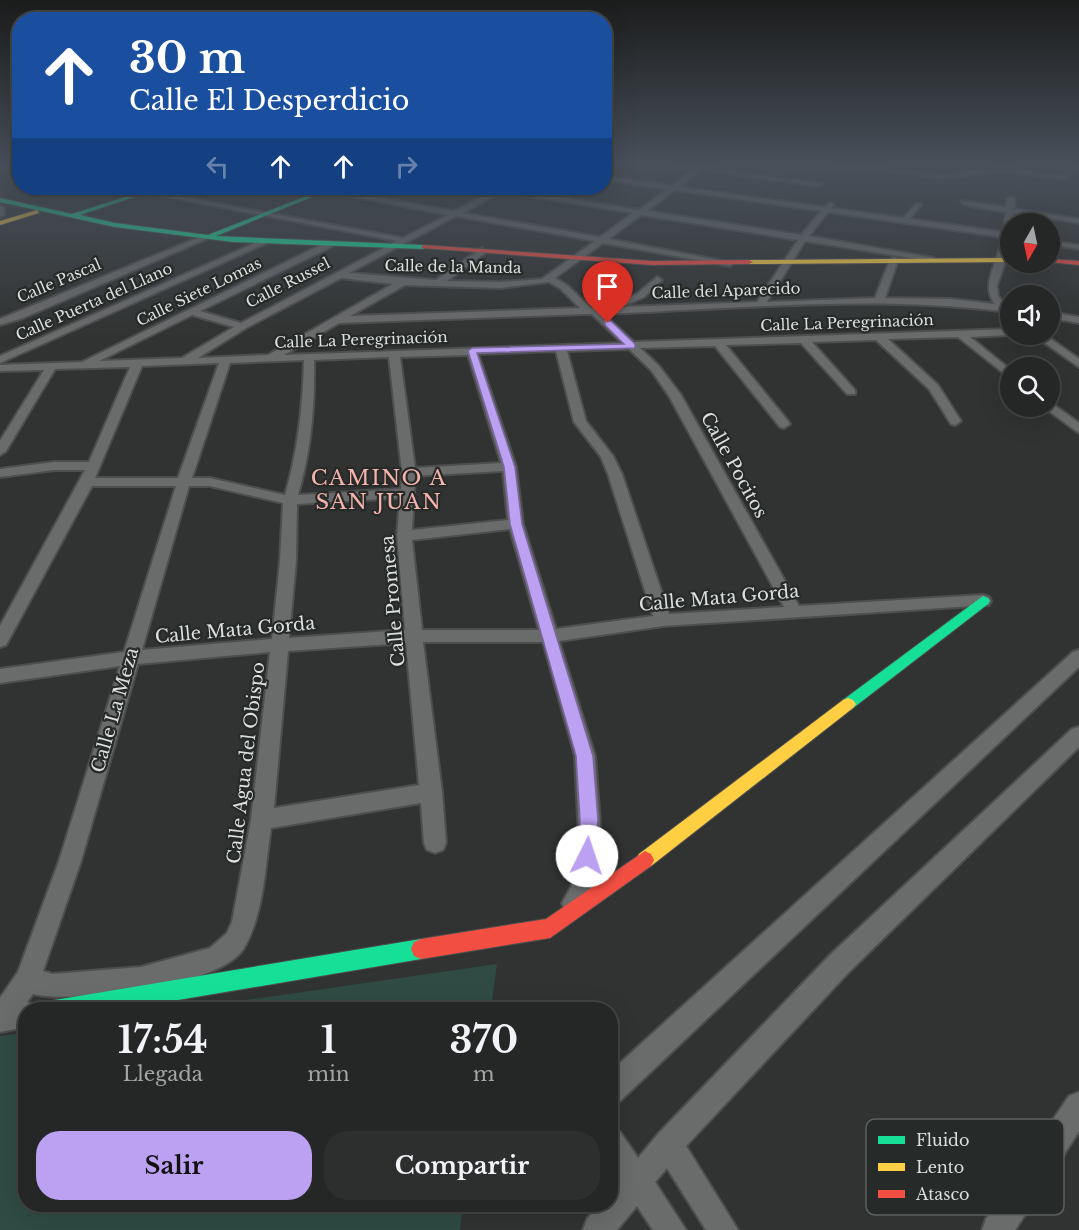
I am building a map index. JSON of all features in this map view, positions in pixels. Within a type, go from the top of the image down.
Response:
[{"type":"street","points":[[99,221],[205,238],[330,244],[398,243],[575,258],[731,264],[930,258],[1000,260]]},
{"type":"street","name":"Calle Pascal","points":[[0,322],[20,316],[246,221]]},
{"type":"street","points":[[303,221],[398,243]]},
{"type":"street","name":"Calle Russel","points":[[184,361],[242,326],[440,221]]},
{"type":"street","points":[[504,221],[731,264]]},
{"type":"street","points":[[628,221],[575,258],[550,279],[597,311],[632,346]]},
{"type":"street","points":[[699,221],[930,258]]},
{"type":"street","points":[[760,305],[803,238],[817,221]]},
{"type":"street","points":[[908,221],[1000,235]]},
{"type":"street","name":"Calle Puerta del Llano","points":[[0,360],[266,242]]},
{"type":"street","name":"Calle Siete Lomas","points":[[80,366],[330,244]]},
{"type":"street","points":[[1060,244],[1079,247]]},
{"type":"street","points":[[439,282],[482,251]]},
{"type":"street","points":[[879,301],[894,260]]},
{"type":"street","points":[[1060,262],[1079,263]]},
{"type":"street","points":[[1000,271],[992,286],[993,296],[1000,303]]},
{"type":"street","name":"Calle de la Manda","points":[[341,275],[403,282],[500,285],[536,283],[550,279]]},
{"type":"street","points":[[597,311],[642,295],[657,280]]},
{"type":"street","points":[[269,359],[403,282]]},
{"type":"street","points":[[642,295],[658,309]]},
{"type":"street","name":"Calle del Aparecido","points":[[334,320],[879,301],[951,302],[1000,308]]},
{"type":"street","points":[[192,312],[242,326]]},
{"type":"street","points":[[1060,317],[1079,320]]},
{"type":"street","name":"Calle La Peregrinación","points":[[0,368],[1000,332]]},
{"type":"street","points":[[961,334],[1000,367]]},
{"type":"street","points":[[879,337],[934,387],[955,421]]},
{"type":"street","points":[[804,340],[851,392]]},
{"type":"street","points":[[717,341],[784,424]]},
{"type":"street","points":[[1052,345],[1079,364]]},
{"type":"street","name":"Calle Pocitos","points":[[632,346],[656,368],[675,395],[794,611]]},
{"type":"street","points":[[561,349],[580,422],[607,456],[615,474],[663,620]]},
{"type":"street","points":[[103,1002],[550,928],[582,892],[590,838],[585,756],[516,524],[509,467],[472,351]]},
{"type":"street","name":"Calle Promesa","points":[[394,355],[409,472],[405,536],[432,792],[435,843]]},
{"type":"street","name":"Calle Agua del Obispo","points":[[28,980],[52,986],[141,979],[217,958],[235,941],[243,923],[262,820],[291,500],[301,462],[309,398],[309,357]]},
{"type":"street","name":"Calle La Meza","points":[[0,1018],[28,980],[70,861],[184,481],[226,360]]},
{"type":"street","points":[[0,641],[87,482],[137,364]]},
{"type":"street","points":[[0,451],[51,367]]},
{"type":"street","points":[[1060,414],[1079,429]]},
{"type":"street","points":[[0,473],[54,466],[94,466]]},
{"type":"street","points":[[409,472],[509,467]]},
{"type":"street","points":[[87,482],[184,481],[232,486],[259,495],[291,500],[406,493]]},
{"type":"street","points":[[405,536],[516,524]]},
{"type":"street","name":"Calle Mata Gorda","points":[[0,676],[130,658],[279,645],[415,636],[550,636],[609,630],[663,620],[983,601]]},
{"type":"street","name":"Calle Mata Gorda","points":[[550,928],[617,882],[983,601]]},
{"type":"street","points":[[618,1084],[1079,657]]},
{"type":"street","points":[[618,1205],[668,1144],[840,963],[1079,735]]},
{"type":"street","points":[[262,820],[432,792]]},
{"type":"street","points":[[0,1018],[18,1015]]},
{"type":"street","points":[[1064,1129],[1079,1106]]},
{"type":"street","points":[[668,1144],[723,1230]]},
{"type":"street","points":[[618,1154],[671,1230]]},
{"type":"street","points":[[598,1230],[613,1212]]},
{"type":"street","points":[[997,1230],[1007,1215]]},
{"type":"green space","points":[[497,964],[492,1002],[234,1002]]},
{"type":"green space","points":[[18,1034],[18,1212],[462,1212],[460,1230],[0,1230],[0,1036]]},
{"type":"traffic: fast","points":[[98,221],[233,240],[423,247]]},
{"type":"traffic: fast","points":[[210,236],[247,221]]},
{"type":"traffic: fast","points":[[848,704],[983,601]]},
{"type":"traffic: fast","points":[[103,1002],[421,949]]},
{"type":"traffic: slow","points":[[0,223],[5,221]]},
{"type":"traffic: slow","points":[[749,262],[1000,260]]},
{"type":"traffic: slow","points":[[645,860],[848,704]]},
{"type":"traffic: jam","points":[[423,247],[652,263],[749,262]]},
{"type":"traffic: jam","points":[[1060,262],[1079,263]]},
{"type":"traffic: jam","points":[[421,949],[550,928],[645,860]]},
{"type":"district","name":"CAMINO A SAN JUAN","points":[[379,490]]},
{"type":"route","points":[[587,856],[590,838],[585,756],[516,524],[509,467],[472,351],[632,346],[608,323]]}]
